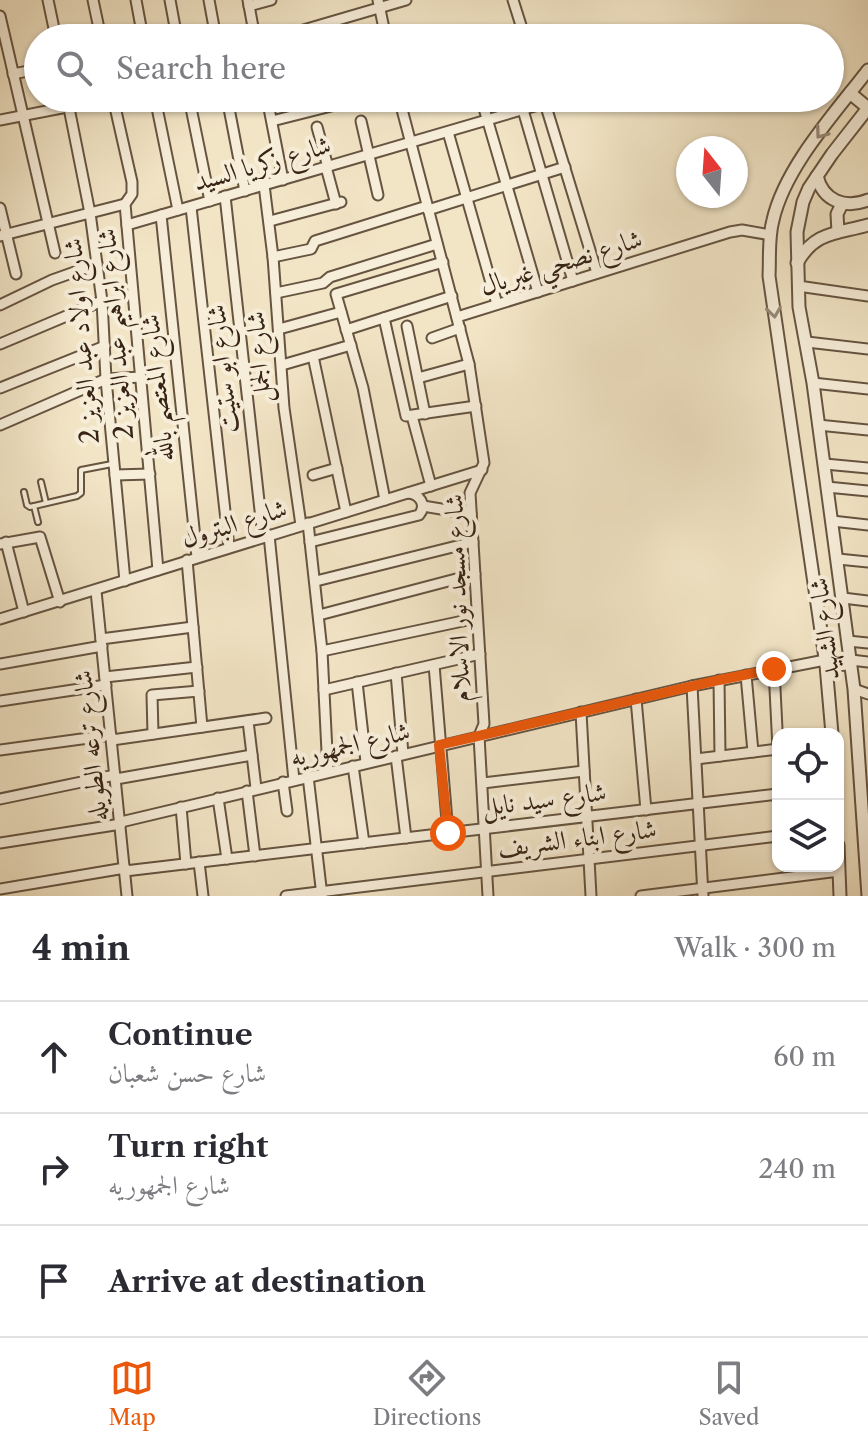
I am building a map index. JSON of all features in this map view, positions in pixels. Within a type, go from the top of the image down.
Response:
[{"type":"street","points":[[48,0],[53,24]]},
{"type":"street","points":[[93,0],[98,24]]},
{"type":"street","points":[[136,0],[140,24]]},
{"type":"street","points":[[170,0],[174,24]]},
{"type":"street","points":[[209,0],[213,24]]},
{"type":"street","points":[[252,24],[248,3],[271,0]]},
{"type":"street","points":[[318,24],[379,4],[406,0]]},
{"type":"street","points":[[513,0],[520,24]]},
{"type":"street","points":[[379,4],[383,24]]},
{"type":"street","points":[[0,16],[55,253]]},
{"type":"street","name":"شارع الشهيد","points":[[844,101],[868,70]]},
{"type":"street","points":[[13,74],[24,72]]},
{"type":"street","points":[[850,93],[868,108]]},
{"type":"street","name":"شارع الشهيد","points":[[868,108],[809,188],[799,217],[797,263],[799,307],[825,464],[851,662],[868,896]]},
{"type":"street","points":[[0,120],[36,112]]},
{"type":"street","name":"شارع اولاد عبد العزيز 2","points":[[70,112],[90,213],[102,301],[125,581]]},
{"type":"street","name":"شارع ابراهيم عبد العزيز 2","points":[[116,112],[132,182],[132,194],[125,204],[158,570]]},
{"type":"street","points":[[158,112],[178,210]]},
{"type":"street","points":[[192,112],[210,201]]},
{"type":"street","points":[[230,112],[245,191]]},
{"type":"street","points":[[270,112],[283,180]]},
{"type":"street","points":[[272,121],[308,112]]},
{"type":"street","name":"شارع مسجد نور الاسلام","points":[[402,112],[469,364],[484,463],[470,489],[484,724],[479,736],[488,896]]},
{"type":"street","points":[[485,112],[538,292]]},
{"type":"street","name":"شارع زكريا السيد","points":[[127,225],[516,112]]},
{"type":"street","points":[[524,112],[573,281]]},
{"type":"street","points":[[548,112],[597,273]]},
{"type":"street","name":"شارع الشهيد","points":[[831,728],[825,662],[769,276],[773,220],[783,193],[797,167],[836,112]]},
{"type":"street","points":[[361,121],[378,195]]},
{"type":"street","points":[[270,221],[338,203],[317,127]]},
{"type":"street","points":[[448,132],[497,304]]},
{"type":"street","points":[[273,257],[311,249],[315,241],[565,167]]},
{"type":"street","points":[[817,176],[826,194],[842,204],[854,205],[868,200]]},
{"type":"street","name":"شارع الجمل","points":[[264,185],[270,221],[284,408],[316,581],[328,772]]},
{"type":"street","name":"شارع ابو ستيت","points":[[225,196],[266,536],[288,781],[287,811]]},
{"type":"street","points":[[3,236],[125,204]]},
{"type":"street","points":[[838,232],[836,220],[842,204]]},
{"type":"street","points":[[191,207],[229,547]]},
{"type":"street","points":[[0,208],[3,236],[16,274]]},
{"type":"street","name":"شارع المعتصم بالله","points":[[161,215],[192,559],[193,627],[202,727]]},
{"type":"street","points":[[797,263],[812,243],[822,236],[868,225]]},
{"type":"street","name":"شارع نصحي غبريال","points":[[457,317],[730,232],[742,230],[771,235]]},
{"type":"street","points":[[276,293],[323,283],[330,277],[437,244]]},
{"type":"street","points":[[385,500],[363,388],[336,296],[339,292],[443,262]]},
{"type":"street","points":[[0,305],[52,280],[97,264]]},
{"type":"street","points":[[798,286],[868,296]]},
{"type":"street","points":[[346,330],[452,296]]},
{"type":"street","points":[[0,344],[102,301]]},
{"type":"street","points":[[279,329],[341,312]]},
{"type":"street","points":[[384,318],[405,415],[476,406]]},
{"type":"street","points":[[407,326],[425,414]]},
{"type":"street","points":[[432,338],[460,328]]},
{"type":"street","points":[[807,342],[868,349]]},
{"type":"street","points":[[282,365],[351,345]]},
{"type":"street","points":[[0,388],[105,346]]},
{"type":"street","points":[[313,356],[346,512]]},
{"type":"street","points":[[418,378],[469,364]]},
{"type":"street","points":[[0,425],[106,379],[141,377]]},
{"type":"street","points":[[813,383],[868,389]]},
{"type":"street","points":[[410,416],[431,486]]},
{"type":"street","points":[[818,425],[868,430]]},
{"type":"street","points":[[825,464],[868,468]]},
{"type":"street","points":[[313,475],[337,468]]},
{"type":"street","points":[[115,470],[150,474]]},
{"type":"street","name":"شارع البترول","points":[[0,619],[482,470]]},
{"type":"street","points":[[827,487],[868,491]]},
{"type":"street","points":[[408,493],[417,495],[423,506]]},
{"type":"street","points":[[423,506],[471,514]]},
{"type":"street","points":[[310,542],[419,515],[423,506]]},
{"type":"street","points":[[832,521],[868,525]]},
{"type":"street","points":[[24,612],[3,543],[38,535],[60,602]]},
{"type":"street","points":[[316,581],[473,542]]},
{"type":"street","points":[[838,559],[868,562]]},
{"type":"street","points":[[319,615],[475,574]]},
{"type":"street","name":"شارع ترعه الطويله","points":[[96,591],[127,896]]},
{"type":"street","points":[[843,598],[868,601]]},
{"type":"street","points":[[322,651],[477,618]]},
{"type":"street","points":[[0,664],[102,642],[193,627]]},
{"type":"street","points":[[848,641],[868,643]]},
{"type":"street","points":[[324,690],[480,654]]},
{"type":"street","points":[[825,662],[868,662]]},
{"type":"street","name":"شارع الجمهوريه","points":[[0,843],[121,823],[692,686],[825,662]]},
{"type":"street","points":[[434,665],[448,833]]},
{"type":"street","points":[[0,701],[197,667]]},
{"type":"street","points":[[774,669],[777,728]]},
{"type":"street","points":[[396,673],[406,838]]},
{"type":"street","points":[[746,675],[753,752]]},
{"type":"street","points":[[719,680],[720,756]]},
{"type":"street","points":[[357,682],[366,762]]},
{"type":"street","points":[[692,686],[703,892]]},
{"type":"street","points":[[854,689],[868,694]]},
{"type":"street","points":[[153,734],[152,695],[199,691]]},
{"type":"street","points":[[636,699],[646,810]]},
{"type":"street","points":[[581,712],[591,896]]},
{"type":"street","points":[[0,750],[266,718]]},
{"type":"street","points":[[248,721],[255,856]]},
{"type":"street","points":[[696,759],[772,750]]},
{"type":"street","points":[[0,799],[252,755]]},
{"type":"street","points":[[353,766],[364,843]]},
{"type":"street","points":[[483,783],[584,771]]},
{"type":"street","points":[[308,776],[322,894]]},
{"type":"street","name":"شارع سيد نايل","points":[[0,889],[125,869],[772,795]]},
{"type":"street","points":[[218,798],[227,859]]},
{"type":"street","points":[[181,807],[186,864]]},
{"type":"street","name":"شارع ابناء الشريف","points":[[286,896],[772,837]]},
{"type":"street","points":[[199,862],[203,896]]},
{"type":"street","points":[[641,896],[703,892],[833,872]]},
{"type":"street","points":[[839,872],[840,896]]},
{"type":"lane","points":[[24,492],[27,505],[34,506],[80,494],[82,469],[115,470]]},
{"type":"lane","points":[[41,482],[46,503]]},
{"type":"lane","points":[[34,506],[38,522]]},
{"type":"route","points":[[448,833],[439,745],[774,669]]}]
